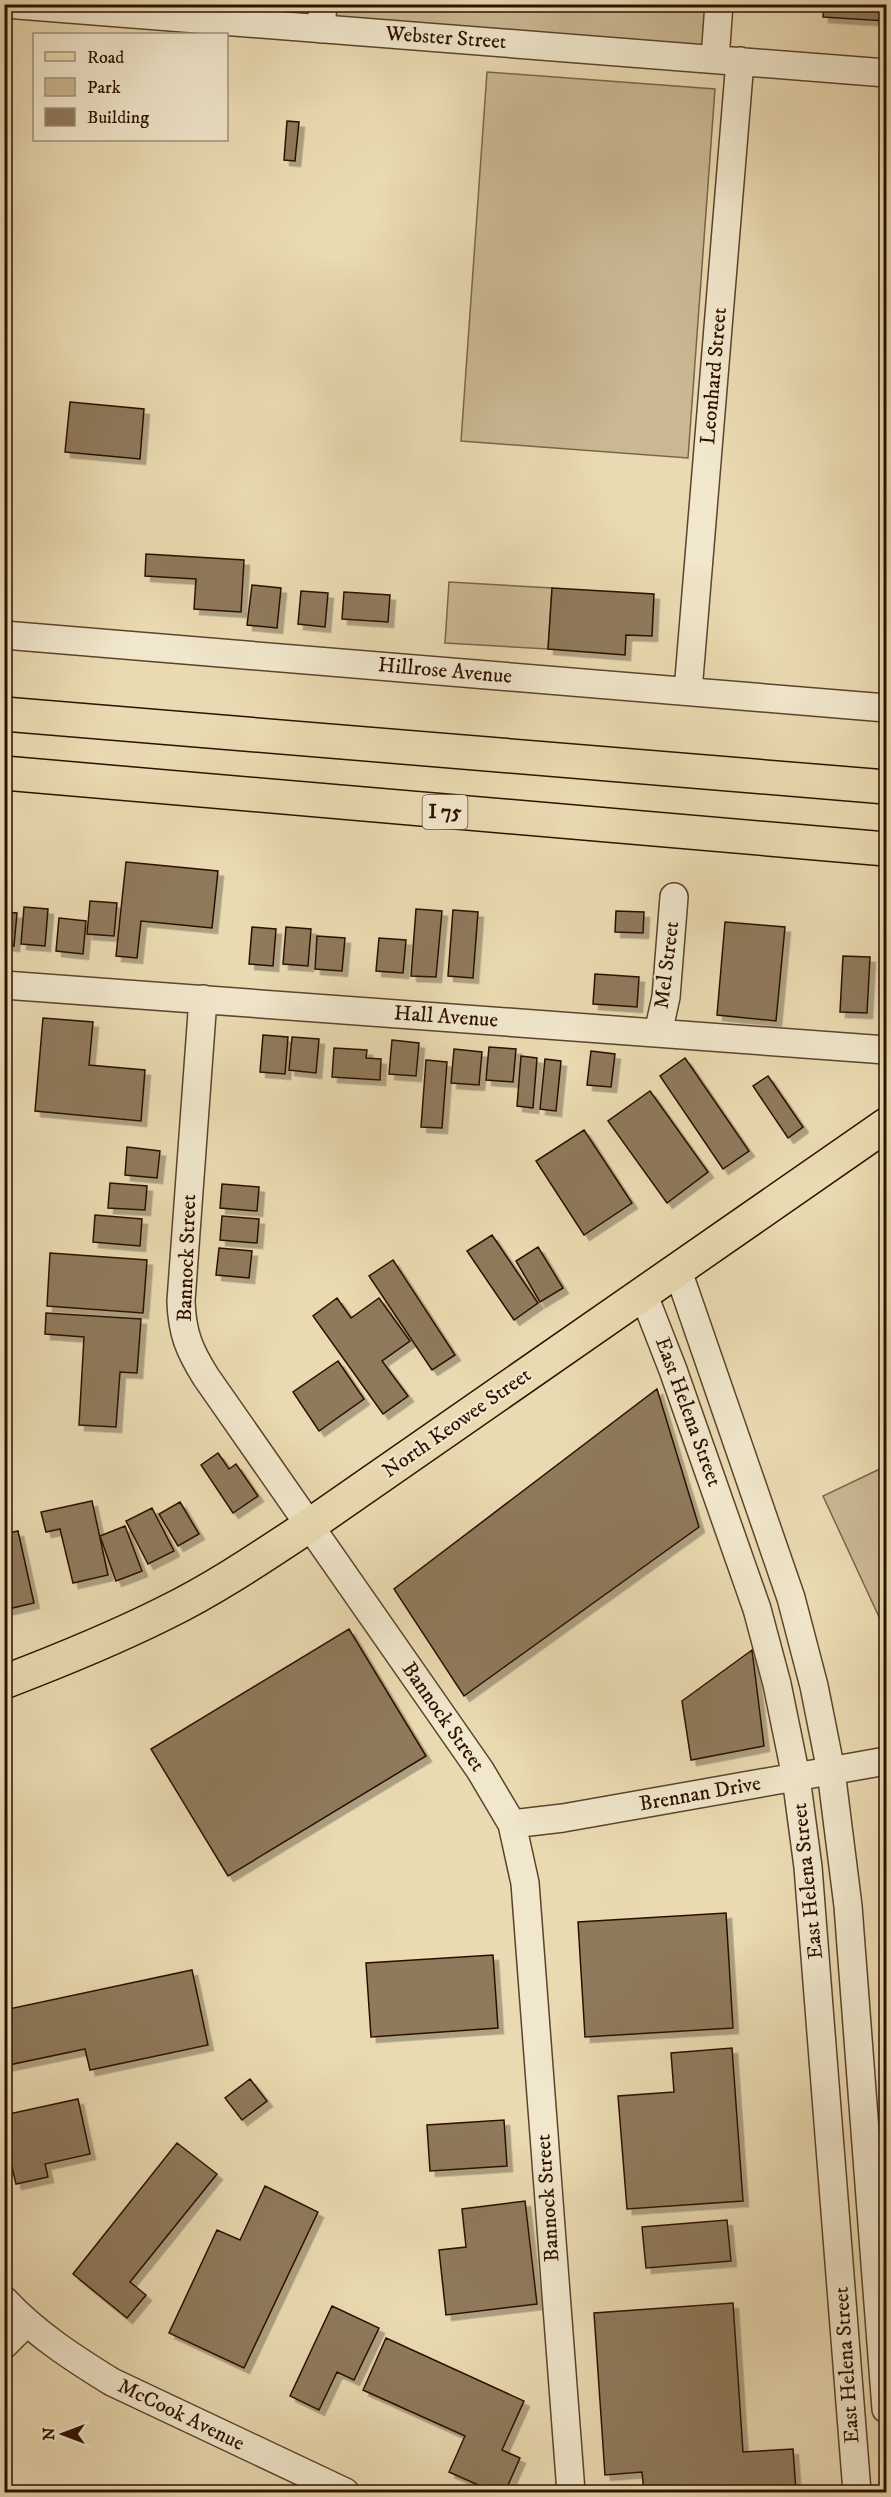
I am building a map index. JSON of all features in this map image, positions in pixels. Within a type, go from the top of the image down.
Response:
[{"type":"main road","points":[[4,714],[886,787]]},
{"type":"main road","name":"I 75","points":[[4,773],[886,849]]},
{"type":"main road","name":"North Keowee Street","points":[[4,1682],[82,1651],[167,1612],[231,1576],[310,1525],[886,1125]]},
{"type":"street","name":"Webster Street","points":[[5,4],[322,17],[728,60],[886,73]]},
{"type":"street","name":"Leonhard Street","points":[[688,691],[728,60],[719,4]]},
{"type":"street","name":"Hillrose Avenue","points":[[4,634],[886,708]]},
{"type":"street","name":"Mel Street","points":[[658,1033],[666,997],[674,897]]},
{"type":"street","name":"Hall Avenue","points":[[4,985],[886,1050]]},
{"type":"street","name":"Bannock Street","points":[[204,999],[182,1290],[182,1322],[190,1350],[206,1377],[464,1744],[512,1824],[525,1883],[571,2493]]},
{"type":"street","name":"East Helena Street","points":[[678,1271],[791,1598],[814,1686],[831,1771],[848,1906],[886,2409]]},
{"type":"street","name":"East Helena Street","points":[[643,1293],[677,1380],[757,1609],[777,1684],[796,1777],[808,1867],[857,2493]]},
{"type":"street","name":"Brennan Drive","points":[[512,1824],[563,1818],[886,1761]]},
{"type":"street","points":[[821,2030],[857,2027]]},
{"type":"street","name":"McCook Avenue","points":[[4,2300],[26,2323],[112,2382],[345,2493]]},
{"type":"street","points":[[843,2312],[879,2310]]},
{"type":"street","points":[[4,2345],[26,2323]]},
{"type":"green space","points":[[323,5],[719,5],[715,59],[321,29]]},
{"type":"green space","points":[[487,72],[715,89],[688,458],[461,441]]},
{"type":"green space","points":[[449,582],[552,588],[548,649],[445,643]]},
{"type":"green space","points":[[886,1466],[886,1632],[823,1496]]},
{"type":"building","points":[[824,4],[886,4],[886,21],[823,17]]},
{"type":"building","points":[[287,121],[299,122],[295,161],[284,160]]},
{"type":"building","points":[[70,402],[144,409],[140,459],[65,452]]},
{"type":"building","points":[[146,554],[244,560],[241,612],[194,609],[196,579],[145,576]]},
{"type":"building","points":[[252,585],[281,588],[277,628],[247,625]]},
{"type":"building","points":[[552,588],[654,594],[652,636],[626,635],[625,655],[548,649]]},
{"type":"building","points":[[301,591],[328,593],[325,627],[298,624]]},
{"type":"building","points":[[344,592],[390,595],[388,622],[342,619]]},
{"type":"building","points":[[126,862],[218,871],[212,928],[141,921],[137,958],[116,956]]},
{"type":"building","points":[[90,901],[117,903],[114,936],[87,934]]},
{"type":"building","points":[[24,907],[48,909],[45,946],[21,944]]},
{"type":"building","points":[[416,909],[442,911],[436,977],[411,976]]},
{"type":"building","points":[[453,910],[478,912],[473,978],[448,976]]},
{"type":"building","points":[[616,911],[644,912],[643,933],[615,932]]},
{"type":"building","points":[[4,912],[17,913],[14,946],[4,945]]},
{"type":"building","points":[[59,918],[86,921],[83,954],[56,951]]},
{"type":"building","points":[[725,922],[785,927],[776,1021],[717,1015]]},
{"type":"building","points":[[252,927],[276,929],[273,966],[249,964]]},
{"type":"building","points":[[286,927],[311,929],[308,966],[283,964]]},
{"type":"building","points":[[317,936],[345,938],[342,971],[315,969]]},
{"type":"building","points":[[379,938],[406,940],[403,973],[376,971]]},
{"type":"building","points":[[843,956],[870,957],[867,1013],[840,1012]]},
{"type":"building","points":[[595,974],[639,977],[637,1007],[593,1004]]},
{"type":"building","points":[[43,1018],[93,1022],[89,1065],[145,1070],[141,1121],[35,1111]]},
{"type":"building","points":[[263,1035],[288,1037],[285,1074],[260,1072]]},
{"type":"building","points":[[292,1037],[319,1039],[316,1073],[289,1070]]},
{"type":"building","points":[[392,1040],[419,1043],[416,1076],[389,1074]]},
{"type":"building","points":[[489,1047],[516,1049],[513,1082],[486,1080]]},
{"type":"building","points":[[334,1048],[367,1050],[366,1058],[381,1059],[380,1080],[332,1077]]},
{"type":"building","points":[[454,1049],[482,1052],[479,1085],[451,1083]]},
{"type":"building","points":[[591,1051],[615,1054],[611,1087],[587,1085]]},
{"type":"building","points":[[521,1056],[537,1058],[533,1108],[517,1106]]},
{"type":"building","points":[[685,1058],[749,1151],[723,1169],[660,1076]]},
{"type":"building","points":[[545,1059],[561,1061],[556,1111],[540,1109]]},
{"type":"building","points":[[426,1060],[447,1062],[442,1128],[421,1127]]},
{"type":"building","points":[[768,1076],[803,1127],[788,1138],[753,1086]]},
{"type":"building","points":[[650,1091],[708,1172],[667,1203],[608,1121]]},
{"type":"building","points":[[584,1130],[632,1203],[584,1235],[536,1161]]},
{"type":"building","points":[[127,1147],[160,1151],[157,1178],[125,1175]]},
{"type":"building","points":[[110,1183],[147,1186],[145,1210],[108,1208]]},
{"type":"building","points":[[222,1184],[259,1187],[257,1211],[220,1208]]},
{"type":"building","points":[[95,1215],[142,1219],[140,1246],[93,1242]]},
{"type":"building","points":[[222,1216],[259,1219],[257,1243],[220,1240]]},
{"type":"building","points":[[492,1235],[538,1303],[514,1320],[467,1251]]},
{"type":"building","points":[[538,1247],[563,1288],[540,1302],[516,1261]]},
{"type":"building","points":[[219,1248],[252,1251],[249,1278],[216,1275]]},
{"type":"building","points":[[50,1253],[147,1260],[143,1313],[47,1306]]},
{"type":"building","points":[[393,1260],[455,1355],[432,1370],[369,1276]]},
{"type":"building","points":[[337,1298],[351,1318],[379,1298],[410,1341],[382,1361],[408,1396],[383,1414],[313,1316]]},
{"type":"building","points":[[46,1313],[141,1319],[137,1373],[120,1372],[116,1427],[79,1425],[84,1337],[45,1334]]},
{"type":"building","points":[[338,1361],[364,1399],[319,1431],[293,1392]]},
{"type":"building","points":[[657,1389],[699,1527],[464,1696],[394,1589]]},
{"type":"building","points":[[218,1453],[229,1469],[236,1464],[258,1496],[233,1513],[201,1465]]},
{"type":"building","points":[[92,1501],[108,1575],[73,1583],[60,1529],[46,1532],[41,1512]]},
{"type":"building","points":[[180,1502],[199,1534],[178,1546],[159,1514]]},
{"type":"building","points":[[152,1508],[174,1551],[148,1564],[126,1521]]},
{"type":"building","points":[[125,1526],[142,1571],[116,1581],[100,1536]]},
{"type":"building","points":[[18,1531],[34,1603],[4,1610],[4,1534]]},
{"type":"building","points":[[349,1629],[426,1756],[228,1876],[151,1749]]},
{"type":"building","points":[[752,1650],[764,1746],[691,1760],[682,1701]]},
{"type":"building","points":[[726,1913],[733,2028],[585,2037],[578,1922]]},
{"type":"building","points":[[493,1955],[498,2028],[371,2037],[366,1963]]},
{"type":"building","points":[[192,1970],[208,2045],[90,2070],[85,2049],[4,2066],[4,2010]]},
{"type":"building","points":[[732,2048],[743,2201],[627,2209],[618,2096],[674,2092],[671,2053]]},
{"type":"building","points":[[250,2079],[267,2101],[242,2120],[225,2098]]},
{"type":"building","points":[[78,2099],[90,2154],[45,2164],[48,2177],[16,2184],[4,2133],[4,2115]]},
{"type":"building","points":[[504,2120],[507,2166],[430,2171],[427,2125]]},
{"type":"building","points":[[177,2143],[217,2174],[130,2282],[146,2295],[127,2318],[73,2274]]},
{"type":"building","points":[[265,2186],[318,2212],[244,2368],[169,2333],[217,2230],[240,2240]]},
{"type":"building","points":[[525,2201],[537,2304],[446,2315],[439,2250],[466,2247],[462,2209]]},
{"type":"building","points":[[727,2220],[731,2261],[646,2268],[642,2227]]},
{"type":"building","points":[[733,2303],[743,2452],[793,2449],[796,2492],[644,2492],[642,2472],[605,2475],[594,2313]]},
{"type":"building","points":[[332,2306],[379,2328],[354,2380],[337,2372],[319,2410],[290,2396]]},
{"type":"building","points":[[386,2338],[524,2401],[502,2450],[520,2458],[505,2492],[494,2492],[449,2472],[465,2436],[363,2390]]}]
